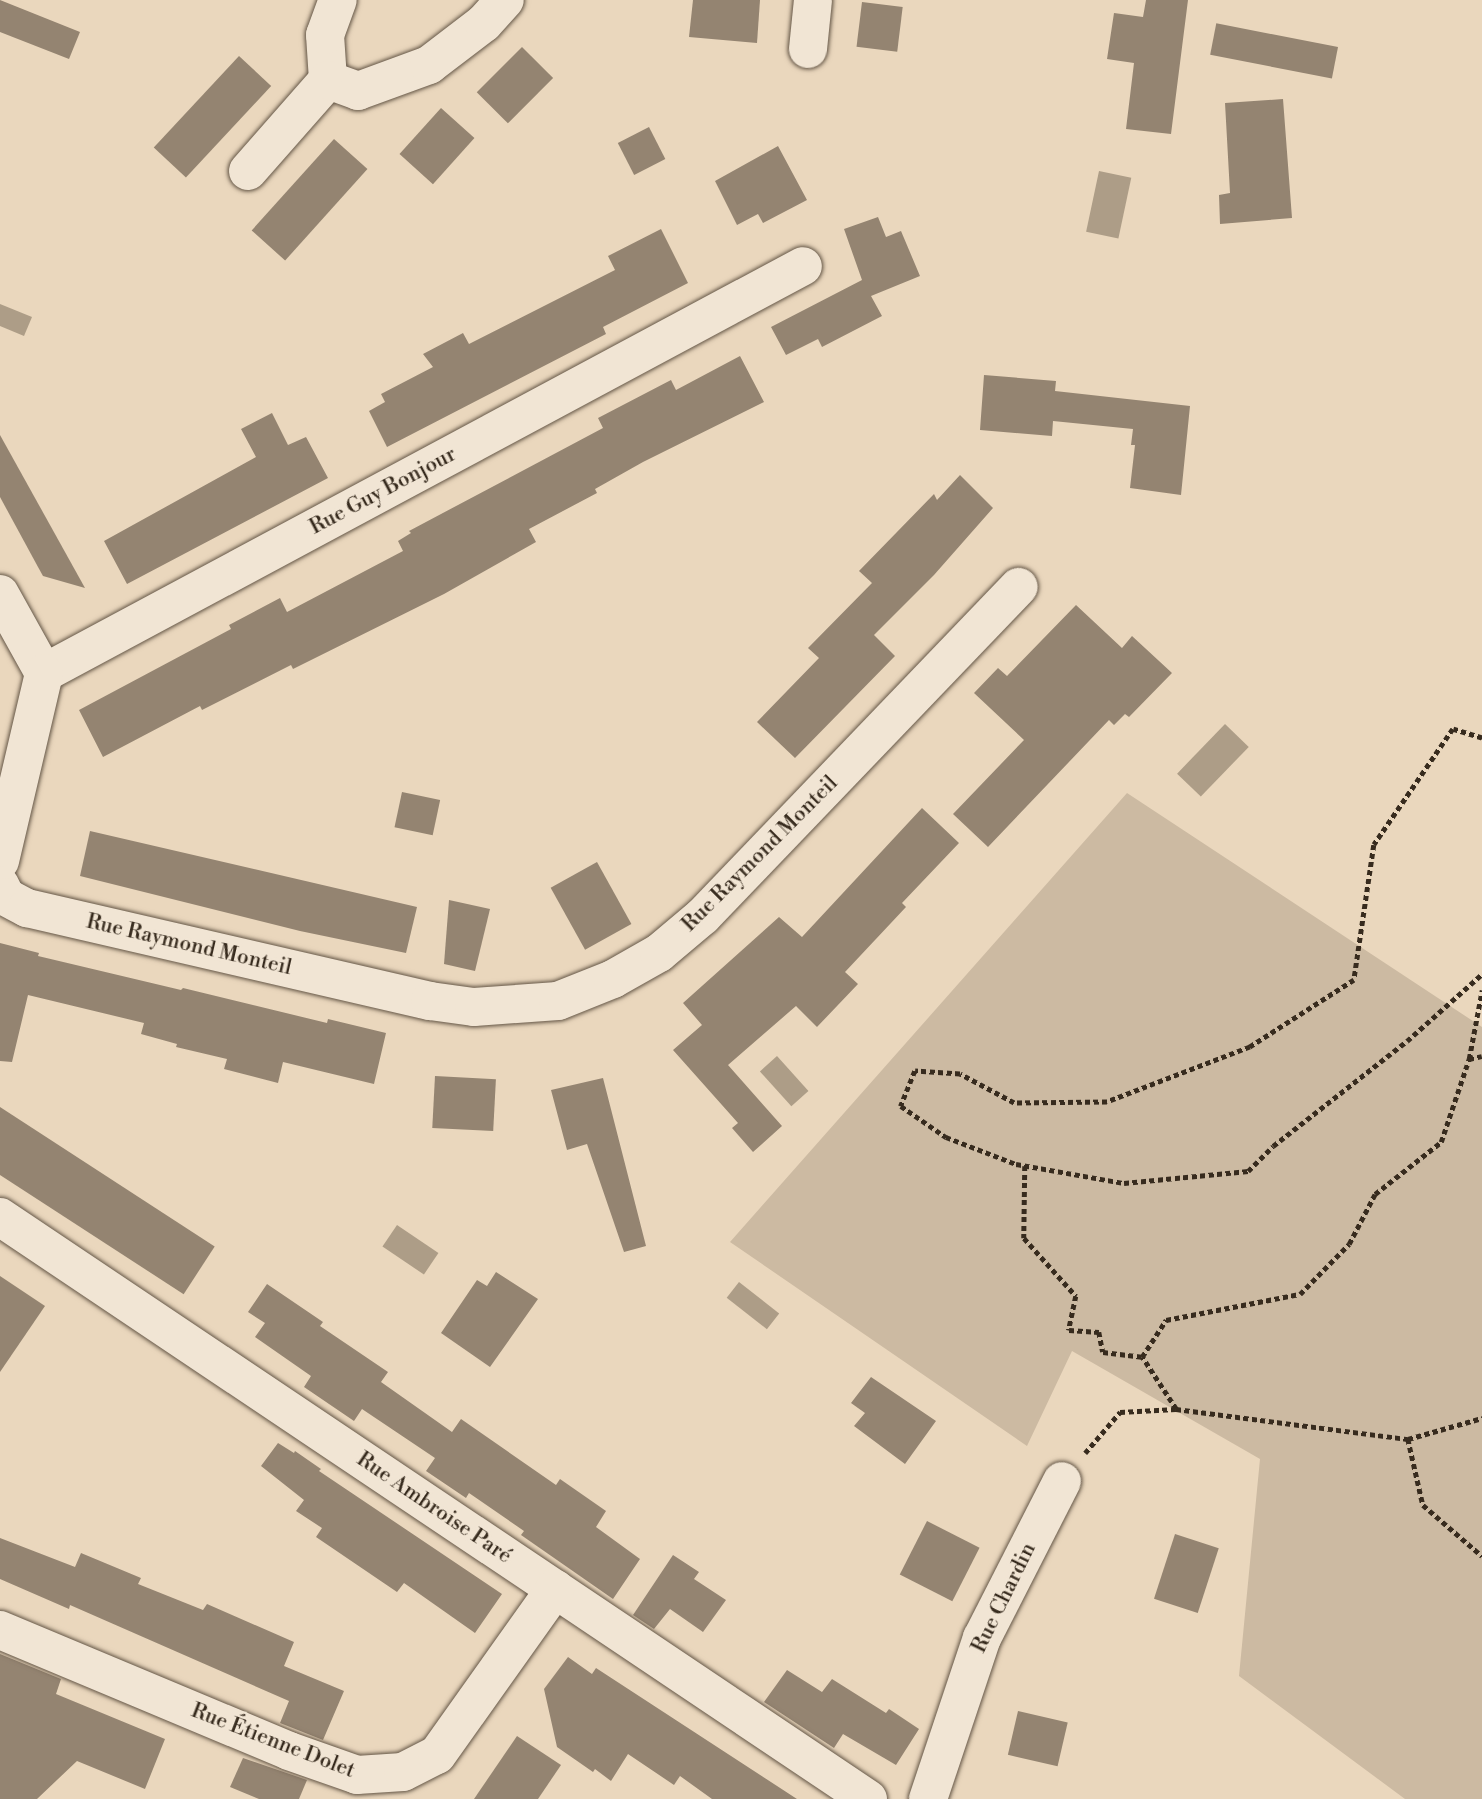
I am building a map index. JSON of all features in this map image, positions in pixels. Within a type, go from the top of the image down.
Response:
[{"type":"street","points":[[248,171],[328,80],[325,35],[338,0]]},
{"type":"street","points":[[328,80],[358,91],[429,65],[484,23],[505,0]]},
{"type":"street","points":[[808,48],[813,0]]},
{"type":"street","name":"Rue Guy Bonjour","points":[[44,673],[803,266]]},
{"type":"street","name":"Rue Raymond Monteil","points":[[0,885],[6,897],[27,908],[430,1001],[474,1007],[558,1001],[613,979],[659,953],[704,916],[1019,587]]},
{"type":"street","points":[[0,593],[44,673],[0,861]]},
{"type":"street","name":"Rue Ambroise Paré","points":[[0,1217],[868,1799]]},
{"type":"street","name":"Rue Chardin","points":[[928,1799],[982,1638],[1062,1481]]},
{"type":"street","name":"Rue Étienne Dolet","points":[[0,1630],[289,1751],[357,1775],[403,1772],[437,1755],[555,1589]]},
{"type":"path","points":[[1482,738],[1453,729],[1374,845],[1354,979],[1250,1047],[1107,1102],[1014,1103],[960,1074],[915,1071],[901,1106],[946,1137],[1025,1166],[1124,1183],[1248,1171],[1273,1146],[1407,1041],[1482,974]]},
{"type":"path","points":[[1142,1357],[1166,1320],[1300,1294],[1349,1244],[1375,1194],[1441,1142],[1469,1059],[1482,990]]},
{"type":"path","points":[[1469,1059],[1482,1056]]},
{"type":"path","points":[[1025,1166],[1024,1238],[1076,1296],[1069,1330],[1099,1332],[1103,1352],[1142,1357],[1176,1409]]},
{"type":"path","points":[[1062,1481],[1120,1412],[1176,1409],[1408,1439],[1482,1418]]},
{"type":"path","points":[[1408,1439],[1423,1505],[1482,1556]]},
{"type":"shaded area","points":[[1099,171],[1131,178],[1118,239],[1086,232]]},
{"type":"shaded area","points":[[0,304],[32,317],[24,336],[0,326]]},
{"type":"shaded area","points":[[1225,724],[1249,747],[1201,797],[1177,774]]},
{"type":"shaded area","points":[[1127,793],[1482,1027],[1482,1799],[1405,1799],[1239,1676],[1260,1459],[1072,1351],[1027,1446],[730,1242]]},
{"type":"shaded area","points":[[777,1056],[808,1091],[791,1106],[760,1071]]},
{"type":"shaded area","points":[[397,1225],[438,1253],[424,1275],[382,1247]]},
{"type":"shaded area","points":[[739,1282],[779,1313],[767,1329],[727,1298]]},
{"type":"building","points":[[0,0],[80,32],[69,59],[0,32]]},
{"type":"building","points":[[693,0],[760,0],[757,43],[689,37]]},
{"type":"building","points":[[1146,0],[1188,0],[1171,134],[1126,129],[1134,63],[1107,59],[1114,13],[1143,17]]},
{"type":"building","points":[[862,2],[903,7],[897,52],[857,47]]},
{"type":"building","points":[[1216,23],[1338,47],[1332,78],[1210,55]]},
{"type":"building","points":[[522,47],[553,78],[508,123],[477,92]]},
{"type":"building","points":[[239,56],[271,86],[186,177],[154,147]]},
{"type":"building","points":[[1283,99],[1292,218],[1220,224],[1219,195],[1230,193],[1225,103]]},
{"type":"building","points":[[441,108],[474,138],[433,184],[400,154]]},
{"type":"building","points":[[649,127],[665,159],[634,175],[618,143]]},
{"type":"building","points":[[334,139],[367,169],[285,261],[252,230]]},
{"type":"building","points":[[778,146],[807,200],[763,223],[758,214],[737,225],[715,181]]},
{"type":"building","points":[[878,217],[886,237],[901,231],[920,276],[871,296],[882,316],[822,347],[818,339],[786,355],[771,327],[862,280],[844,229]]},
{"type":"building","points":[[661,229],[688,283],[603,327],[606,334],[387,447],[369,411],[385,402],[381,394],[433,367],[423,354],[463,333],[469,344],[615,270],[608,256]]},
{"type":"building","points":[[740,356],[764,402],[595,489],[597,493],[529,529],[536,542],[444,594],[293,669],[291,665],[202,710],[200,706],[103,757],[79,710],[231,629],[229,625],[280,598],[287,612],[403,551],[398,541],[411,533],[409,531],[603,428],[598,418],[671,380],[676,390]]},
{"type":"building","points":[[984,375],[1056,381],[1055,391],[1190,406],[1181,495],[1130,488],[1135,445],[1131,445],[1133,429],[1053,421],[1052,436],[980,430]]},
{"type":"building","points":[[272,413],[288,445],[306,437],[328,478],[127,584],[104,541],[256,457],[241,429]]},
{"type":"building","points":[[0,435],[85,588],[43,576],[0,497]]},
{"type":"building","points":[[960,475],[993,508],[934,575],[874,635],[895,656],[795,758],[757,722],[819,658],[808,648],[872,583],[859,571],[934,494],[937,500]]},
{"type":"building","points":[[1076,605],[1122,648],[1132,636],[1172,673],[1129,717],[1125,714],[1114,725],[1109,720],[988,847],[953,814],[1024,740],[974,693],[998,668],[1007,676]]},
{"type":"building","points":[[402,792],[440,800],[433,835],[395,827]]},
{"type":"building","points":[[922,808],[959,843],[902,903],[906,907],[845,972],[858,984],[817,1027],[796,1006],[728,1065],[782,1126],[753,1152],[732,1128],[738,1123],[673,1050],[702,1025],[683,1003],[779,917],[802,937]]},
{"type":"building","points":[[90,831],[417,907],[406,953],[300,931],[80,876]]},
{"type":"building","points":[[597,862],[631,924],[585,950],[551,888]]},
{"type":"building","points":[[449,900],[490,909],[475,971],[444,964]]},
{"type":"building","points":[[0,943],[39,953],[38,956],[181,990],[183,988],[327,1023],[328,1019],[386,1033],[374,1084],[283,1062],[278,1083],[224,1069],[227,1059],[176,1047],[177,1044],[141,1034],[144,1023],[28,995],[12,1062],[0,1061]]},
{"type":"building","points":[[435,1076],[496,1079],[493,1131],[432,1128]]},
{"type":"building","points":[[603,1078],[646,1246],[624,1252],[587,1144],[567,1150],[551,1090]]},
{"type":"building","points":[[0,1107],[215,1246],[184,1294],[0,1175]]},
{"type":"building","points":[[496,1272],[538,1299],[490,1367],[441,1333],[477,1280],[487,1286]]},
{"type":"building","points":[[0,1276],[45,1306],[0,1372]]},
{"type":"building","points":[[267,1284],[323,1322],[320,1326],[388,1372],[381,1382],[452,1432],[461,1419],[556,1485],[560,1479],[606,1511],[596,1527],[640,1559],[613,1599],[521,1535],[524,1531],[469,1493],[466,1498],[426,1471],[435,1458],[362,1409],[354,1421],[304,1387],[311,1376],[255,1337],[265,1323],[248,1312]]},
{"type":"building","points":[[871,1377],[936,1421],[905,1464],[854,1426],[865,1413],[851,1403]]},
{"type":"building","points":[[278,1443],[294,1453],[295,1451],[321,1469],[319,1471],[502,1594],[475,1633],[404,1583],[397,1592],[316,1537],[322,1528],[296,1511],[304,1500],[261,1466]]},
{"type":"building","points":[[927,1521],[980,1548],[952,1601],[900,1574]]},
{"type":"building","points":[[1175,1534],[1219,1548],[1198,1613],[1154,1599]]},
{"type":"building","points":[[0,1538],[75,1567],[81,1553],[141,1578],[138,1584],[203,1610],[207,1604],[294,1642],[284,1666],[344,1691],[323,1740],[280,1723],[289,1701],[70,1605],[69,1609],[0,1579]]},
{"type":"building","points":[[673,1555],[699,1572],[694,1579],[726,1600],[703,1632],[670,1609],[654,1629],[633,1615]]},
{"type":"building","points":[[0,1654],[61,1679],[56,1694],[165,1739],[145,1789],[77,1761],[37,1799],[0,1799]]},
{"type":"building","points":[[568,1657],[592,1674],[596,1668],[797,1799],[712,1799],[680,1776],[674,1785],[628,1754],[611,1781],[595,1769],[593,1772],[557,1747],[544,1689]]},
{"type":"building","points":[[787,1670],[822,1692],[832,1679],[886,1713],[889,1709],[919,1729],[896,1765],[843,1734],[834,1748],[764,1702]]},
{"type":"building","points":[[1018,1711],[1068,1722],[1058,1766],[1008,1755]]},
{"type":"building","points":[[517,1736],[561,1765],[538,1799],[474,1799]]},
{"type":"building","points":[[243,1758],[307,1780],[299,1799],[259,1799],[230,1787]]}]
